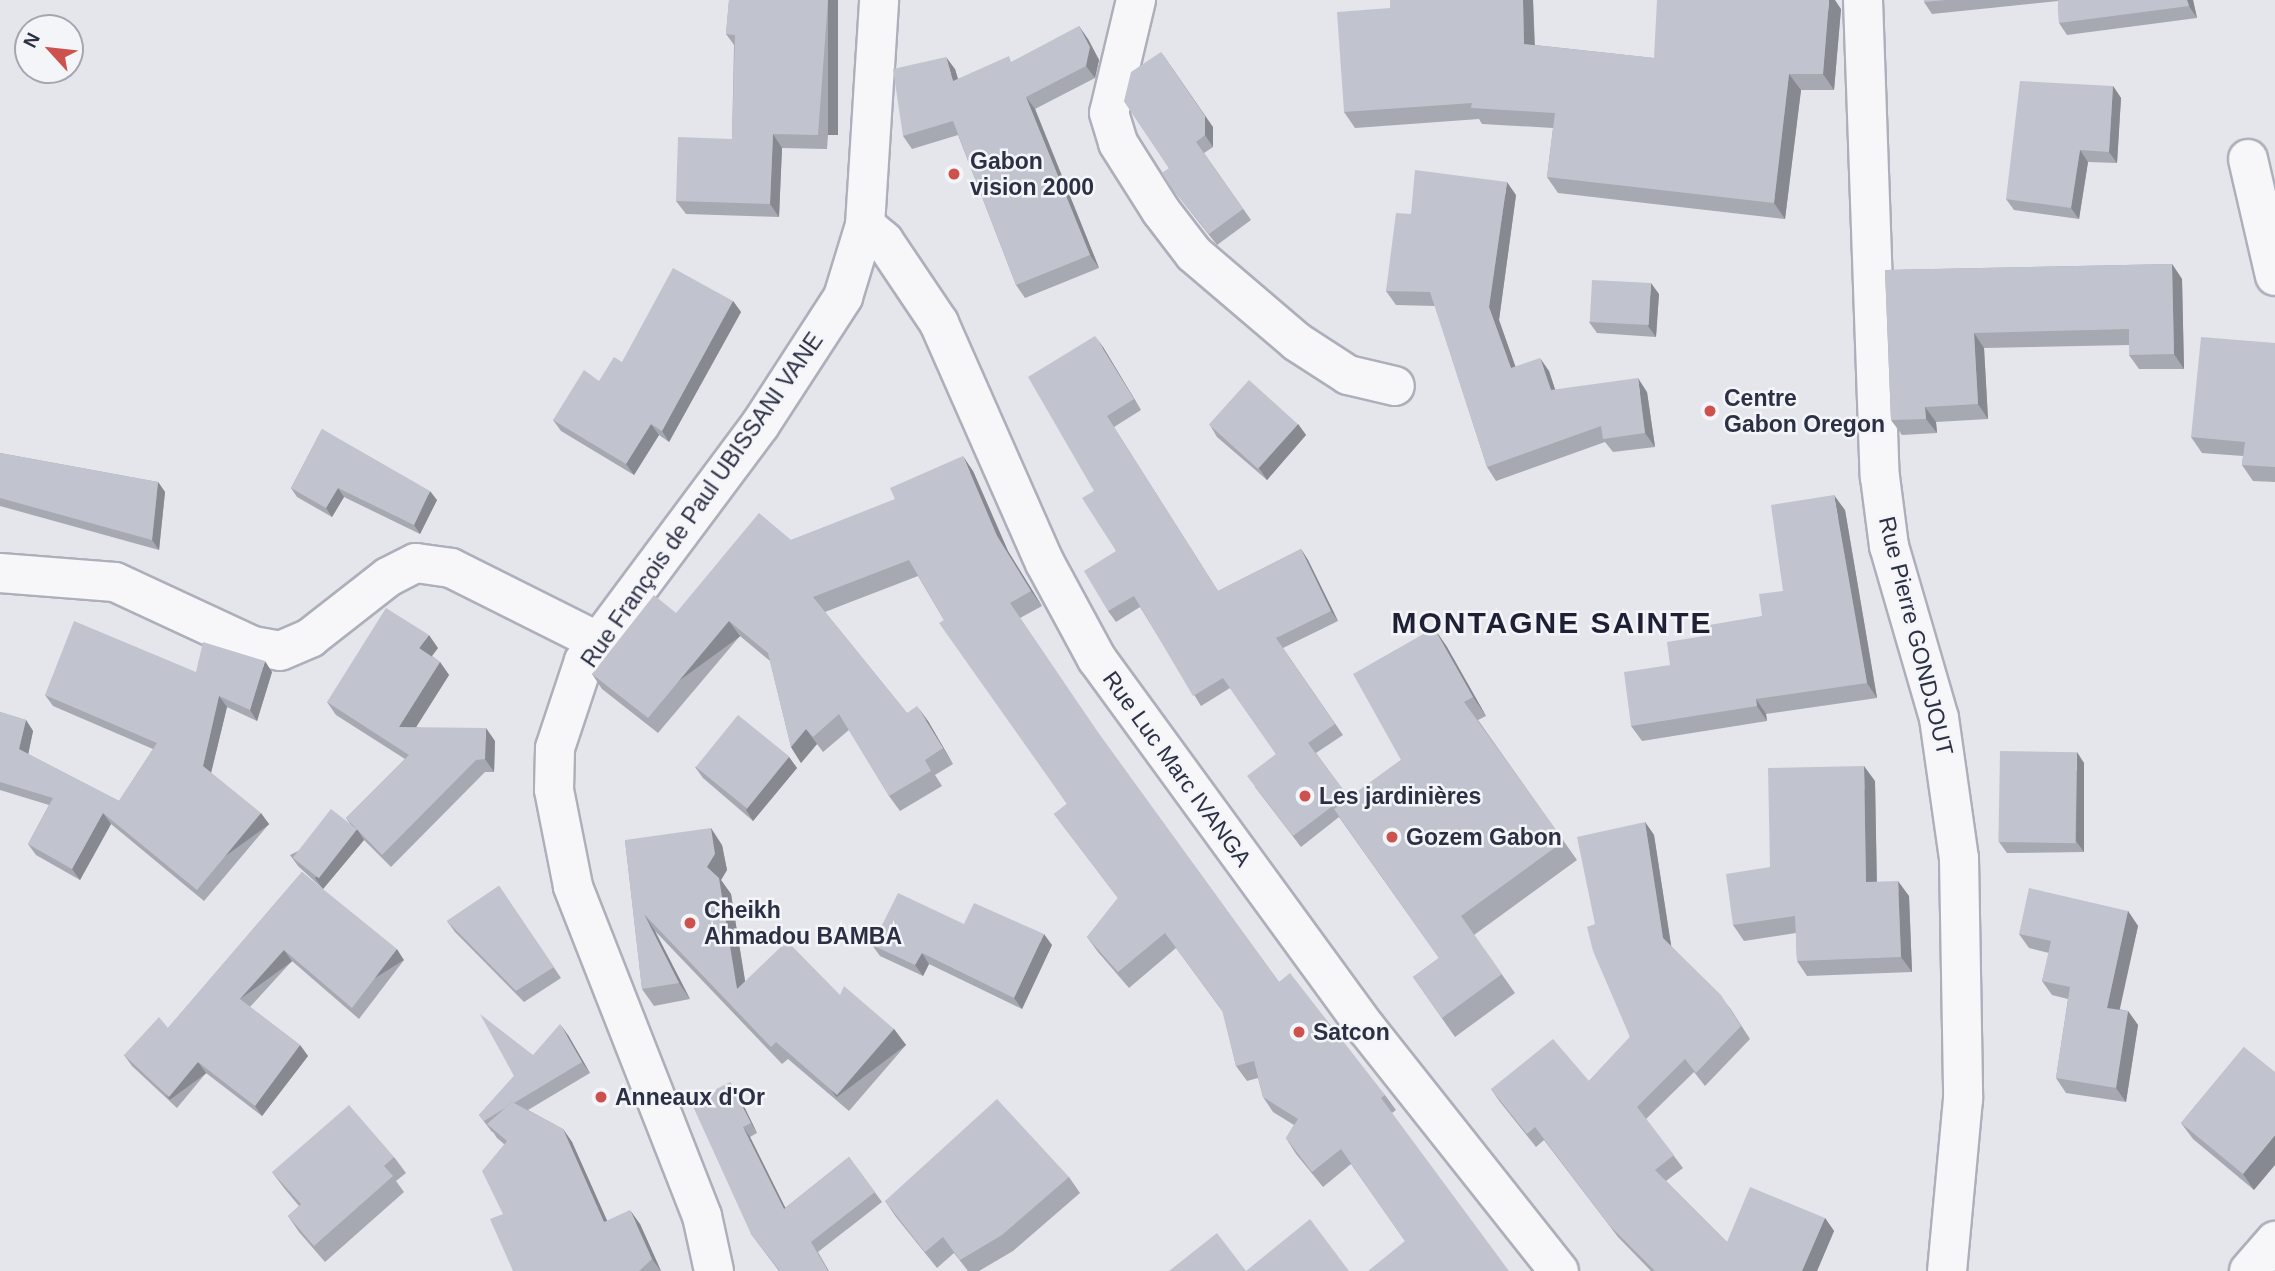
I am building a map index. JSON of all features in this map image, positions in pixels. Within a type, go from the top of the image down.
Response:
[{"type":"street","name":"Rue François de Paul UBISSANI VANE","points":[[713,1271],[702,1216],[573,886],[559,825],[555,748],[564,707],[597,641],[822,333],[855,269],[865,225],[879,0]]},
{"type":"street","points":[[1136,0],[1109,113],[1118,144],[1154,202],[1194,254],[1297,342],[1348,375],[1395,386]]},
{"type":"street","name":"Rue Pierre GONDJOUT","points":[[1863,0],[1880,477],[1889,546],[1939,718],[1959,858],[1963,1099],[1947,1271]]},
{"type":"street","points":[[2248,159],[2275,276]]},
{"type":"street","name":"Rue Luc Marc IVANGA","points":[[865,225],[884,241],[939,323],[1045,563],[1097,659],[1374,1039],[1559,1271]]},
{"type":"street","points":[[0,573],[115,582],[253,646],[280,651],[310,638],[388,577],[416,563],[451,568],[597,641]]},
{"type":"street","points":[[2249,1271],[2275,1241]]},
{"type":"building","points":[[729,0],[828,0],[818,135],[773,134],[770,204],[676,201],[678,137],[732,139],[735,35],[726,34]]},
{"type":"building","points":[[1390,0],[1523,0],[1524,44],[1654,58],[1657,0],[1829,0],[1823,74],[1789,74],[1774,203],[1547,177],[1555,113],[1471,108],[1472,103],[1344,112],[1337,12],[1390,8]]},
{"type":"building","points":[[2058,0],[2187,0],[2189,6],[2059,23]]},
{"type":"building","points":[[1079,26],[1090,47],[1086,66],[1026,97],[1090,255],[1016,285],[953,121],[903,136],[893,69],[946,57],[953,81],[1009,56],[1011,62]]},
{"type":"building","points":[[1161,52],[1205,116],[1205,135],[1196,142],[1243,209],[1209,234],[1162,173],[1169,168],[1124,101],[1131,72]]},
{"type":"building","points":[[2020,81],[2113,86],[2109,152],[2080,150],[2071,208],[2006,199]]},
{"type":"building","points":[[1415,170],[1507,182],[1489,307],[1511,368],[1540,358],[1551,390],[1638,378],[1645,433],[1603,439],[1601,426],[1487,467],[1430,292],[1386,291],[1396,213],[1411,214]]},
{"type":"building","points":[[2172,264],[2174,354],[2129,355],[2129,329],[1974,333],[1978,404],[1925,407],[1926,419],[1891,420],[1885,270]]},
{"type":"building","points":[[673,268],[733,301],[662,431],[651,424],[626,464],[553,420],[584,370],[599,381],[614,357],[622,362]]},
{"type":"building","points":[[1592,280],[1651,283],[1649,325],[1590,322]]},
{"type":"building","points":[[1095,336],[1134,399],[1107,416],[1218,591],[1301,549],[1331,611],[1276,638],[1335,724],[1308,743],[1347,795],[1293,836],[1247,776],[1276,754],[1223,678],[1193,696],[1134,596],[1108,611],[1084,571],[1116,551],[1082,498],[1094,491],[1028,377]]},
{"type":"building","points":[[2201,337],[2275,343],[2275,467],[2242,465],[2245,442],[2191,437]]},
{"type":"building","points":[[1249,380],[1298,424],[1258,469],[1209,425]]},
{"type":"building","points":[[322,429],[430,491],[414,525],[338,488],[326,508],[291,488]]},
{"type":"building","points":[[0,453],[158,482],[152,540],[0,498]]},
{"type":"building","points":[[963,456],[997,536],[1031,591],[1010,603],[1095,728],[1279,982],[1290,973],[1385,1095],[1381,1098],[1509,1271],[1368,1271],[1405,1241],[1341,1149],[1312,1172],[1286,1138],[1298,1119],[1263,1097],[1254,1061],[1236,1066],[1222,1010],[1165,933],[1118,972],[1087,937],[1118,898],[1054,814],[1067,804],[939,623],[944,620],[909,560],[813,597],[907,713],[917,706],[943,748],[925,760],[931,771],[889,796],[839,714],[813,737],[806,729],[791,747],[768,653],[729,621],[648,718],[592,674],[654,595],[676,613],[759,513],[791,540],[895,499],[890,488]]},
{"type":"building","points":[[1834,495],[1867,683],[1756,699],[1757,706],[1631,726],[1624,672],[1670,665],[1667,642],[1710,635],[1709,625],[1762,616],[1759,594],[1783,591],[1771,505]]},
{"type":"building","points":[[386,608],[429,635],[419,648],[440,662],[399,727],[486,728],[485,759],[476,760],[382,855],[346,818],[409,755],[327,702]]},
{"type":"building","points":[[74,621],[196,672],[203,642],[265,661],[250,710],[219,696],[203,766],[261,813],[197,890],[103,813],[72,869],[28,844],[53,798],[0,782],[0,712],[26,720],[19,749],[119,801],[157,743],[45,695]]},
{"type":"building","points":[[1434,628],[1473,697],[1464,702],[1564,841],[1461,916],[1502,974],[1442,1018],[1413,977],[1439,958],[1334,809],[1401,760],[1353,674]]},
{"type":"building","points":[[738,715],[789,757],[747,809],[696,767]]},
{"type":"building","points":[[2000,751],[2077,752],[2075,843],[1998,842]]},
{"type":"building","points":[[1864,766],[1866,882],[1898,881],[1901,957],[1797,961],[1795,916],[1733,925],[1726,874],[1770,867],[1768,768]]},
{"type":"building","points":[[331,809],[357,829],[319,878],[293,858]]},
{"type":"building","points":[[1645,822],[1663,938],[1721,995],[1741,1026],[1696,1073],[1685,1059],[1637,1107],[1674,1155],[1655,1170],[1727,1242],[1750,1187],[1825,1218],[1802,1271],[1655,1271],[1609,1225],[1535,1127],[1527,1134],[1491,1089],[1553,1039],[1589,1081],[1630,1037],[1593,951],[1587,927],[1595,924],[1577,837]]},
{"type":"building","points":[[711,828],[715,854],[707,867],[719,878],[737,989],[787,941],[840,995],[844,986],[894,1029],[837,1095],[776,1042],[771,1047],[644,914],[679,983],[642,989],[625,840]]},
{"type":"building","points":[[302,872],[397,949],[352,1008],[284,950],[240,999],[300,1045],[255,1106],[198,1062],[169,1097],[124,1055],[159,1017],[168,1028]]},
{"type":"building","points":[[499,886],[554,967],[516,991],[447,921]]},
{"type":"building","points":[[2029,888],[2128,911],[2107,1008],[2128,1011],[2116,1088],[2056,1078],[2070,987],[2042,981],[2051,941],[2019,934]]},
{"type":"building","points":[[898,893],[964,924],[974,903],[1044,934],[1014,998],[922,953],[915,965],[872,945]]},
{"type":"building","points":[[480,1014],[533,1055],[560,1024],[582,1062],[484,1121],[479,1115],[514,1076]]},
{"type":"building","points":[[2244,1047],[2275,1072],[2275,1135],[2243,1174],[2181,1123]]},
{"type":"building","points":[[730,1082],[751,1123],[743,1127],[784,1209],[849,1157],[875,1192],[811,1242],[828,1271],[780,1271],[751,1234],[691,1102]]},
{"type":"building","points":[[997,1099],[1069,1177],[1002,1235],[960,1260],[943,1237],[925,1252],[885,1201]]},
{"type":"building","points":[[512,1102],[563,1129],[604,1222],[630,1210],[652,1259],[639,1271],[513,1271],[490,1219],[503,1214],[482,1171],[507,1141],[487,1124]]},
{"type":"building","points":[[349,1105],[394,1157],[384,1166],[393,1176],[314,1246],[288,1216],[301,1204],[272,1172]]},
{"type":"building","points":[[1310,1219],[1349,1271],[1246,1271]]},
{"type":"building","points":[[1217,1233],[1246,1271],[1169,1271]]},
{"type":"place","name":"Gabon vision 2000","points":[[954,174]]},
{"type":"place","name":"Centre Gabon Oregon","points":[[1710,411]]},
{"type":"place","name":"Les jardinières","points":[[1305,796]]},
{"type":"place","name":"Gozem Gabon","points":[[1392,837]]},
{"type":"place","name":"Cheikh Ahmadou BAMBA","points":[[690,923]]},
{"type":"place","name":"Satcon","points":[[1299,1032]]},
{"type":"place","name":"Anneaux d'Or","points":[[601,1097]]},
{"type":"district","name":"MONTAGNE SAINTE","points":[[1552,623]]}]
